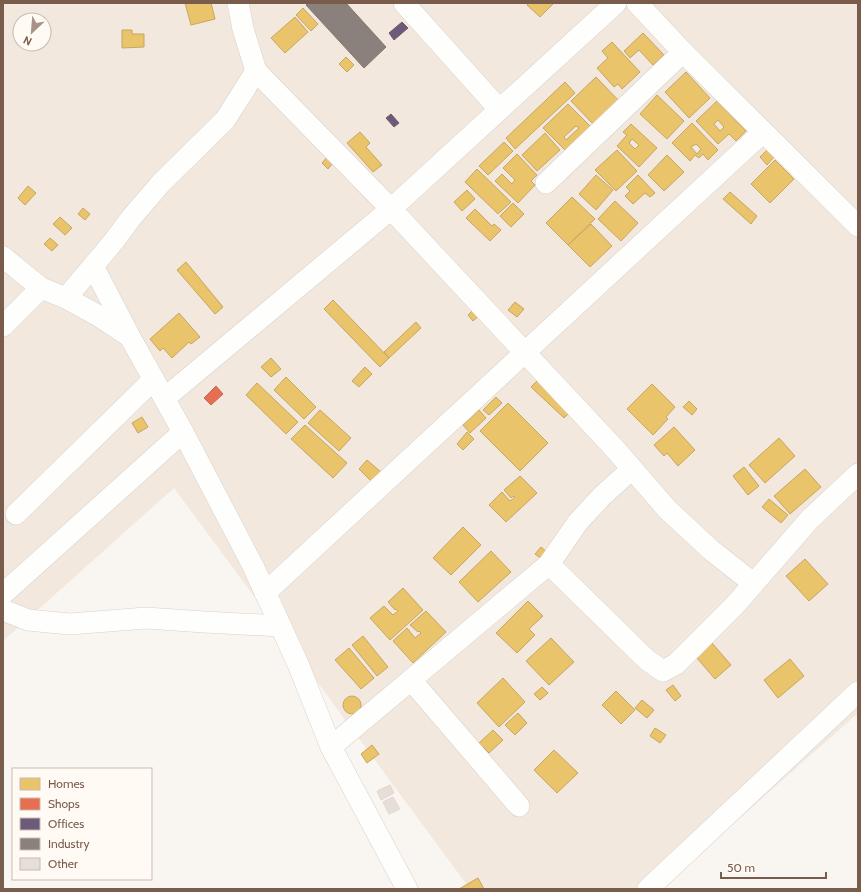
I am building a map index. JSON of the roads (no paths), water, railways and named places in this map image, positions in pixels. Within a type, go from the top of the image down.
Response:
[{"type":"street","points":[[238,3],[243,29],[256,71],[391,209],[632,469],[667,509],[711,550],[753,583]]},
{"type":"street","points":[[404,3],[499,109]]},
{"type":"street","points":[[165,398],[391,209],[616,3]]},
{"type":"street","points":[[637,3],[683,52],[858,226]]},
{"type":"street","points":[[546,183],[683,52]]},
{"type":"street","points":[[66,298],[161,183],[225,120],[256,71]]},
{"type":"street","points":[[265,593],[763,132]]},
{"type":"street","points":[[3,257],[41,288],[66,298],[97,315],[130,337]]},
{"type":"street","points":[[93,266],[130,337],[183,432],[265,593],[298,664],[331,747],[407,889]]},
{"type":"street","points":[[3,326],[41,288]]},
{"type":"street","points":[[16,514],[154,379]]},
{"type":"street","points":[[3,594],[183,432]]},
{"type":"street","points":[[331,747],[549,564],[578,522],[602,496],[632,469]]},
{"type":"street","points":[[549,564],[647,660],[663,671],[676,664],[735,604],[810,520],[858,474]]},
{"type":"street","points":[[3,610],[28,620],[70,624],[146,618],[281,626]]},
{"type":"street","points":[[411,680],[519,806]]},
{"type":"street","points":[[648,889],[858,692]]}]
